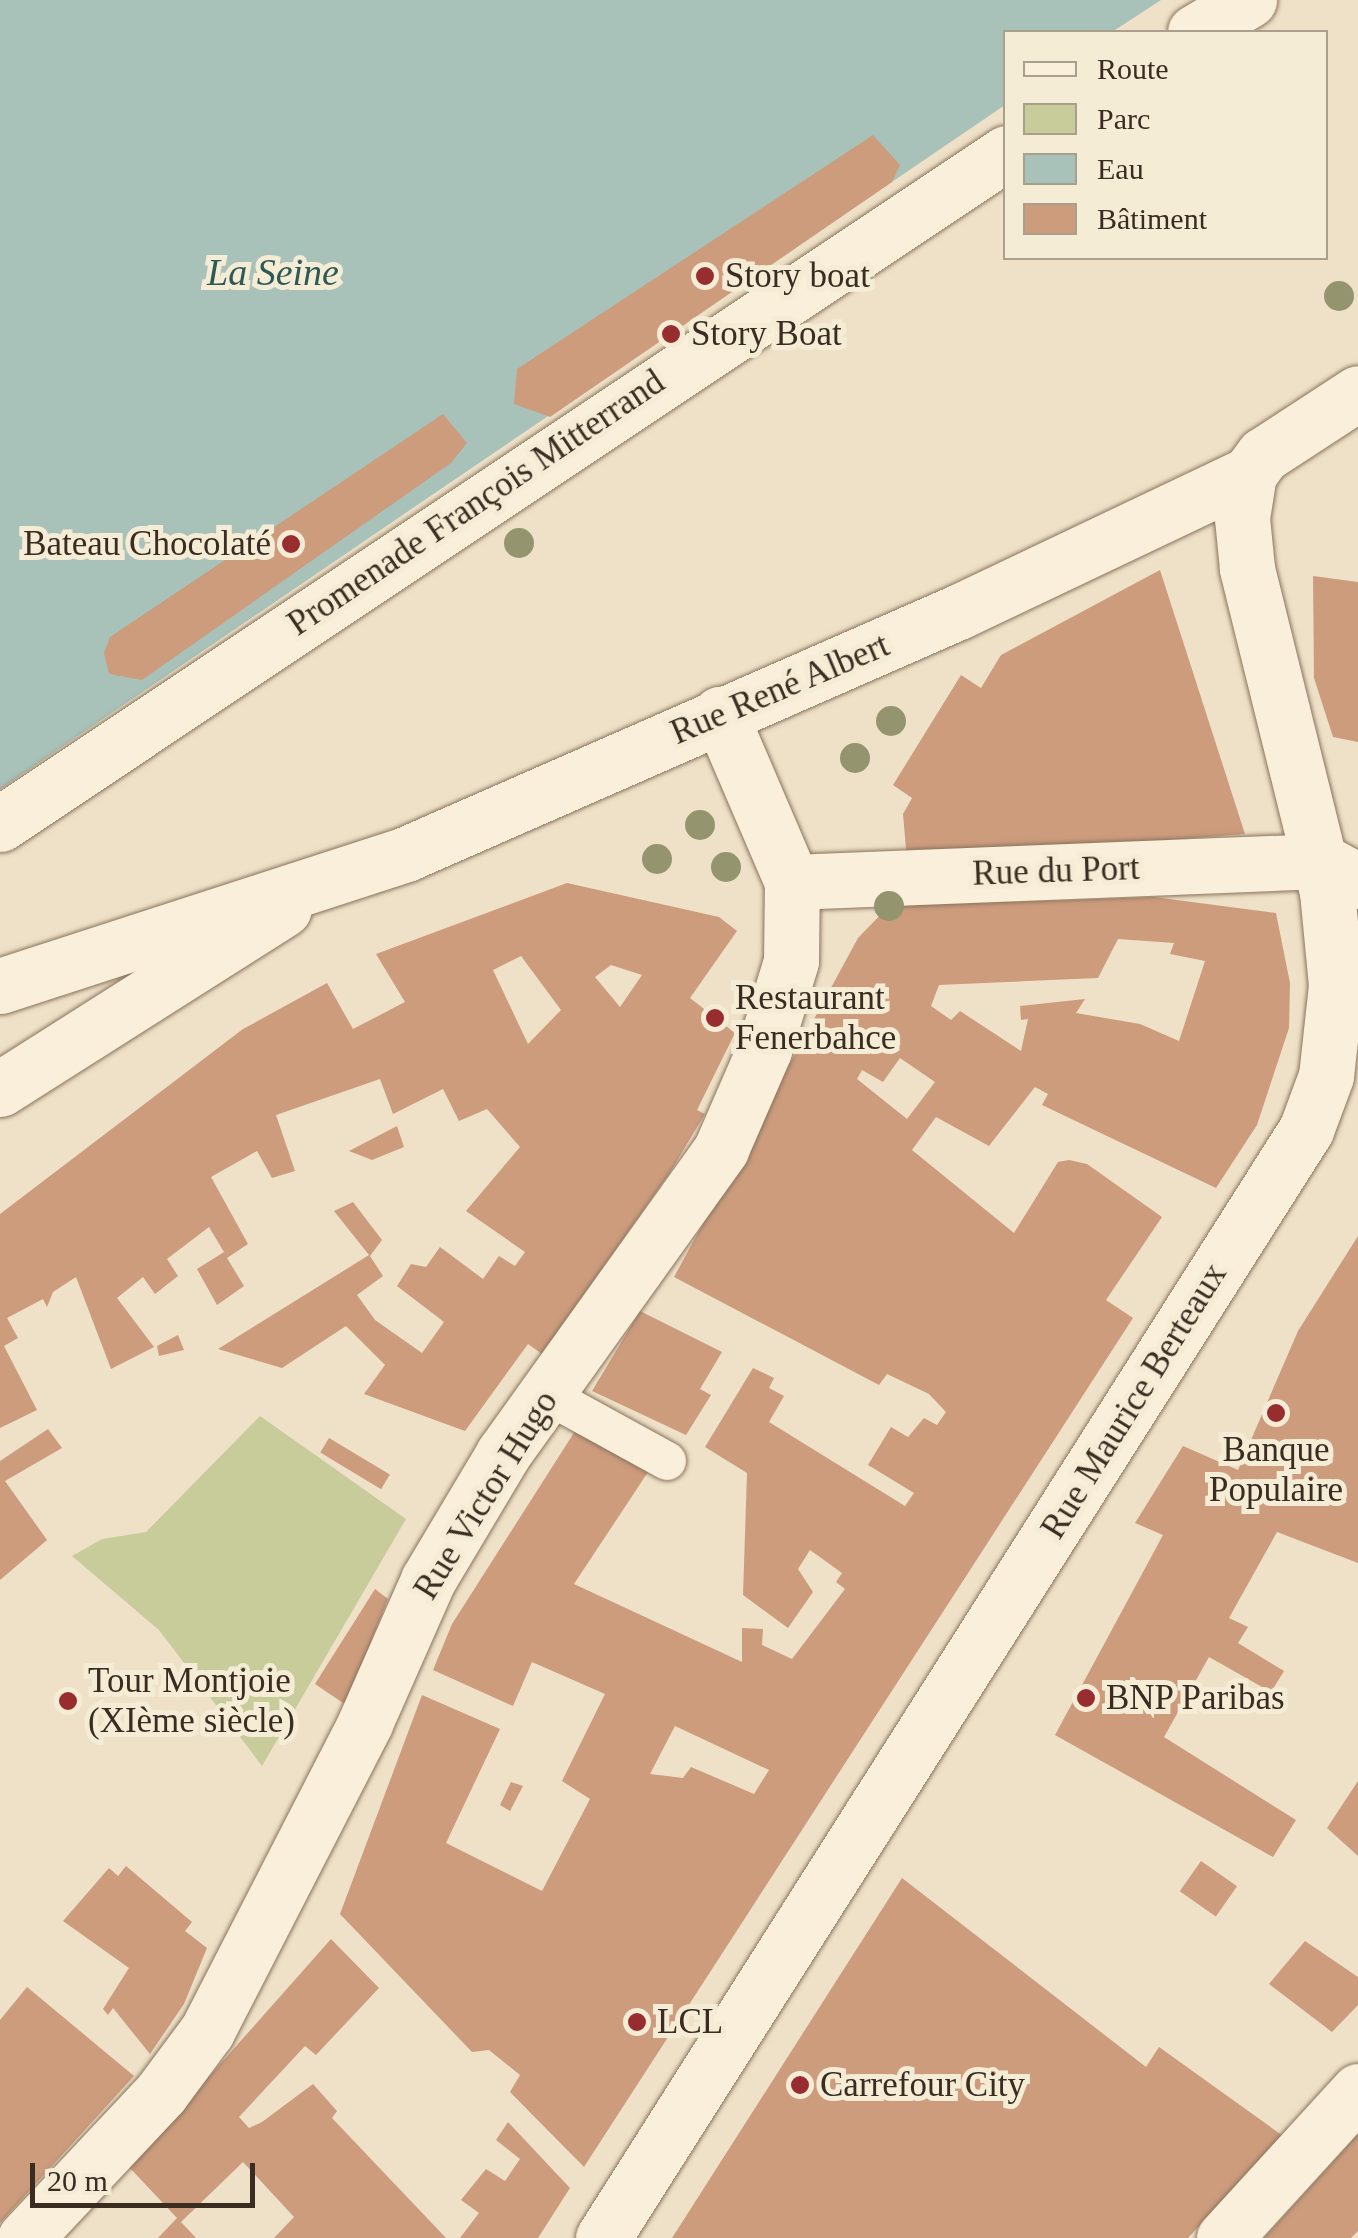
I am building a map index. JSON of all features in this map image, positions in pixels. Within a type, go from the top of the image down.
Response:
[{"type":"street","points":[[1198,30],[1249,0]]},
{"type":"street","name":"Promenade François Mitterrand","points":[[0,824],[1003,155]]},
{"type":"street","name":"Rue René Albert","points":[[0,986],[123,942],[306,892],[720,714],[1249,474],[1263,455],[1358,394]]},
{"type":"street","name":"Rue Maurice Berteaux","points":[[603,2238],[1306,1130],[1326,1076],[1336,984],[1340,871],[1246,568],[1249,474]]},
{"type":"street","name":"Rue Victor Hugo","points":[[25,2238],[162,2094],[207,2030],[365,1723],[428,1580],[547,1395],[721,1149],[764,1050],[791,961],[792,882],[720,714]]},
{"type":"street","name":"Rue du Port","points":[[792,882],[1340,871]]},
{"type":"street","name":"Rue René Albert","points":[[0,1089],[226,953],[306,892]]},
{"type":"street","points":[[1224,2238],[1358,2090]]},
{"type":"lane","points":[[547,1395],[666,1461]]},
{"type":"green space","points":[[260,1416],[406,1519],[262,1766],[159,1630],[72,1556],[102,1539],[146,1532]]},
{"type":"water","name":"La Seine","points":[[0,0],[1161,0],[1115,30],[1003,30],[1003,106],[0,789]]},
{"type":"building","name":"Story boat","points":[[873,135],[900,165],[892,182],[550,417],[514,404],[517,369]]},
{"type":"building","name":"Bateau Chocolaté","points":[[443,414],[467,443],[451,463],[142,680],[109,674],[104,653],[110,637]]},
{"type":"building","points":[[1160,570],[1245,834],[907,861],[903,814],[912,798],[893,785],[961,675],[981,688],[1001,655]]},
{"type":"building","points":[[1313,576],[1358,582],[1358,742],[1333,737],[1314,678]]},
{"type":"building","points":[[567,883],[719,917],[737,931],[690,998],[735,1033],[697,1110],[705,1114],[669,1174],[542,1354],[528,1344],[465,1431],[364,1394],[385,1365],[346,1326],[282,1368],[218,1349],[369,1255],[334,1211],[353,1202],[382,1240],[370,1256],[383,1276],[357,1295],[375,1320],[422,1353],[444,1322],[397,1286],[411,1264],[426,1267],[440,1247],[483,1279],[499,1256],[515,1266],[525,1252],[466,1211],[520,1147],[487,1109],[459,1121],[443,1089],[393,1114],[380,1079],[276,1115],[295,1171],[272,1178],[257,1151],[211,1177],[248,1244],[227,1258],[244,1286],[217,1305],[197,1269],[224,1252],[209,1227],[167,1259],[178,1276],[155,1294],[143,1277],[117,1298],[154,1347],[111,1369],[76,1277],[53,1292],[47,1307],[43,1299],[7,1318],[18,1338],[4,1346],[37,1410],[0,1428],[0,1214],[243,1029],[327,983],[353,1029],[405,1002],[376,954]],"holes":[[[521,956],[561,1010],[528,1044],[493,970]],[[611,965],[642,975],[620,1007],[595,977]]]},
{"type":"building","points":[[1154,897],[1276,913],[1290,983],[1289,1028],[1257,1125],[1216,1188],[1042,1105],[1048,1094],[1035,1087],[989,1146],[936,1117],[912,1150],[1014,1233],[1058,1162],[1069,1160],[1087,1164],[1162,1217],[1106,1300],[1133,1318],[584,2167],[510,2092],[520,2075],[489,2050],[472,2052],[340,1914],[422,1695],[500,1729],[446,1843],[542,1891],[590,1799],[562,1781],[605,1694],[532,1662],[513,1706],[433,1670],[452,1624],[577,1428],[650,1469],[574,1584],[742,1662],[742,1628],[763,1629],[762,1645],[792,1659],[845,1589],[836,1582],[842,1573],[810,1550],[798,1569],[813,1592],[788,1628],[743,1595],[747,1473],[705,1447],[753,1368],[774,1378],[769,1388],[784,1396],[769,1422],[905,1506],[914,1493],[868,1465],[891,1427],[908,1437],[924,1418],[937,1425],[946,1412],[929,1394],[887,1374],[879,1385],[674,1277],[858,938],[889,906]],"holes":[[[1118,939],[1174,943],[1170,954],[1205,961],[1179,1041],[1140,1024],[1076,1013],[1085,999],[1020,1006],[1021,1020],[1028,1019],[1021,1051],[960,1011],[951,1020],[931,1006],[939,985],[1098,978]],[[900,1058],[935,1082],[907,1119],[857,1079],[862,1070],[883,1082]],[[675,1726],[769,1770],[754,1794],[691,1767],[683,1778],[650,1774]]]},
{"type":"building","points":[[397,1126],[404,1147],[372,1160],[349,1151]]},
{"type":"building","points":[[1358,1236],[1358,1563],[1277,1532],[1229,1618],[1248,1627],[1238,1643],[1284,1671],[1271,1692],[1209,1657],[1164,1737],[1296,1820],[1273,1857],[1055,1735],[1163,1535],[1135,1523],[1183,1446],[1238,1470],[1298,1331]]},
{"type":"building","points":[[640,1311],[722,1352],[700,1389],[711,1395],[686,1435],[592,1391]]},
{"type":"building","points":[[178,1335],[184,1350],[159,1356],[157,1346]]},
{"type":"building","points":[[48,1429],[62,1448],[5,1481],[47,1540],[0,1580],[0,1461]]},
{"type":"building","points":[[329,1438],[390,1475],[381,1489],[320,1453]]},
{"type":"building","points":[[375,1589],[388,1599],[346,1705],[315,1684]]},
{"type":"building","points":[[1358,1781],[1358,1856],[1327,1828]]},
{"type":"building","points":[[511,1782],[523,1786],[510,1811],[500,1805]]},
{"type":"building","points":[[1201,1861],[1237,1886],[1216,1917],[1180,1891]]},
{"type":"building","points":[[126,1866],[192,1922],[185,1931],[207,1948],[184,2004],[150,2054],[113,2008],[108,2015],[103,2009],[129,1968],[63,1921],[109,1868],[118,1876]]},
{"type":"building","points":[[902,1878],[1146,2067],[1159,2047],[1283,2136],[1188,2238],[672,2238]]},
{"type":"building","points":[[331,1939],[379,1988],[316,2055],[305,2046],[239,2117],[249,2128],[313,2084],[337,2111],[332,2118],[446,2238],[274,2238],[294,2217],[243,2162],[181,2222],[196,2238],[158,2238],[177,2218],[129,2167]]},
{"type":"building","points":[[1305,1941],[1358,1977],[1358,2005],[1332,2032],[1269,1984]]},
{"type":"building","points":[[27,1987],[134,2076],[0,2223],[0,2020]]},
{"type":"building","points":[[508,2122],[570,2188],[538,2238],[460,2238],[479,2213],[461,2200],[486,2169],[505,2181],[520,2159],[496,2140]]},
{"type":"building","points":[[1358,2134],[1358,2231],[1351,2238],[1264,2238]]},
{"type":"place","name":"Story boat","points":[[705,276]]},
{"type":"place","name":"Story Boat","points":[[671,334]]},
{"type":"place","name":"Bateau Chocolaté","points":[[291,544]]},
{"type":"place","name":"Restaurant Fenerbahce","points":[[715,1018]]},
{"type":"place","name":"Banque Populaire","points":[[1276,1413]]},
{"type":"place","name":"BNP Paribas","points":[[1086,1698]]},
{"type":"place","name":"Tour Montjoie (XIème siècle)","points":[[68,1701]]},
{"type":"place","name":"LCL","points":[[637,2022]]},
{"type":"place","name":"Carrefour City","points":[[800,2085]]}]
